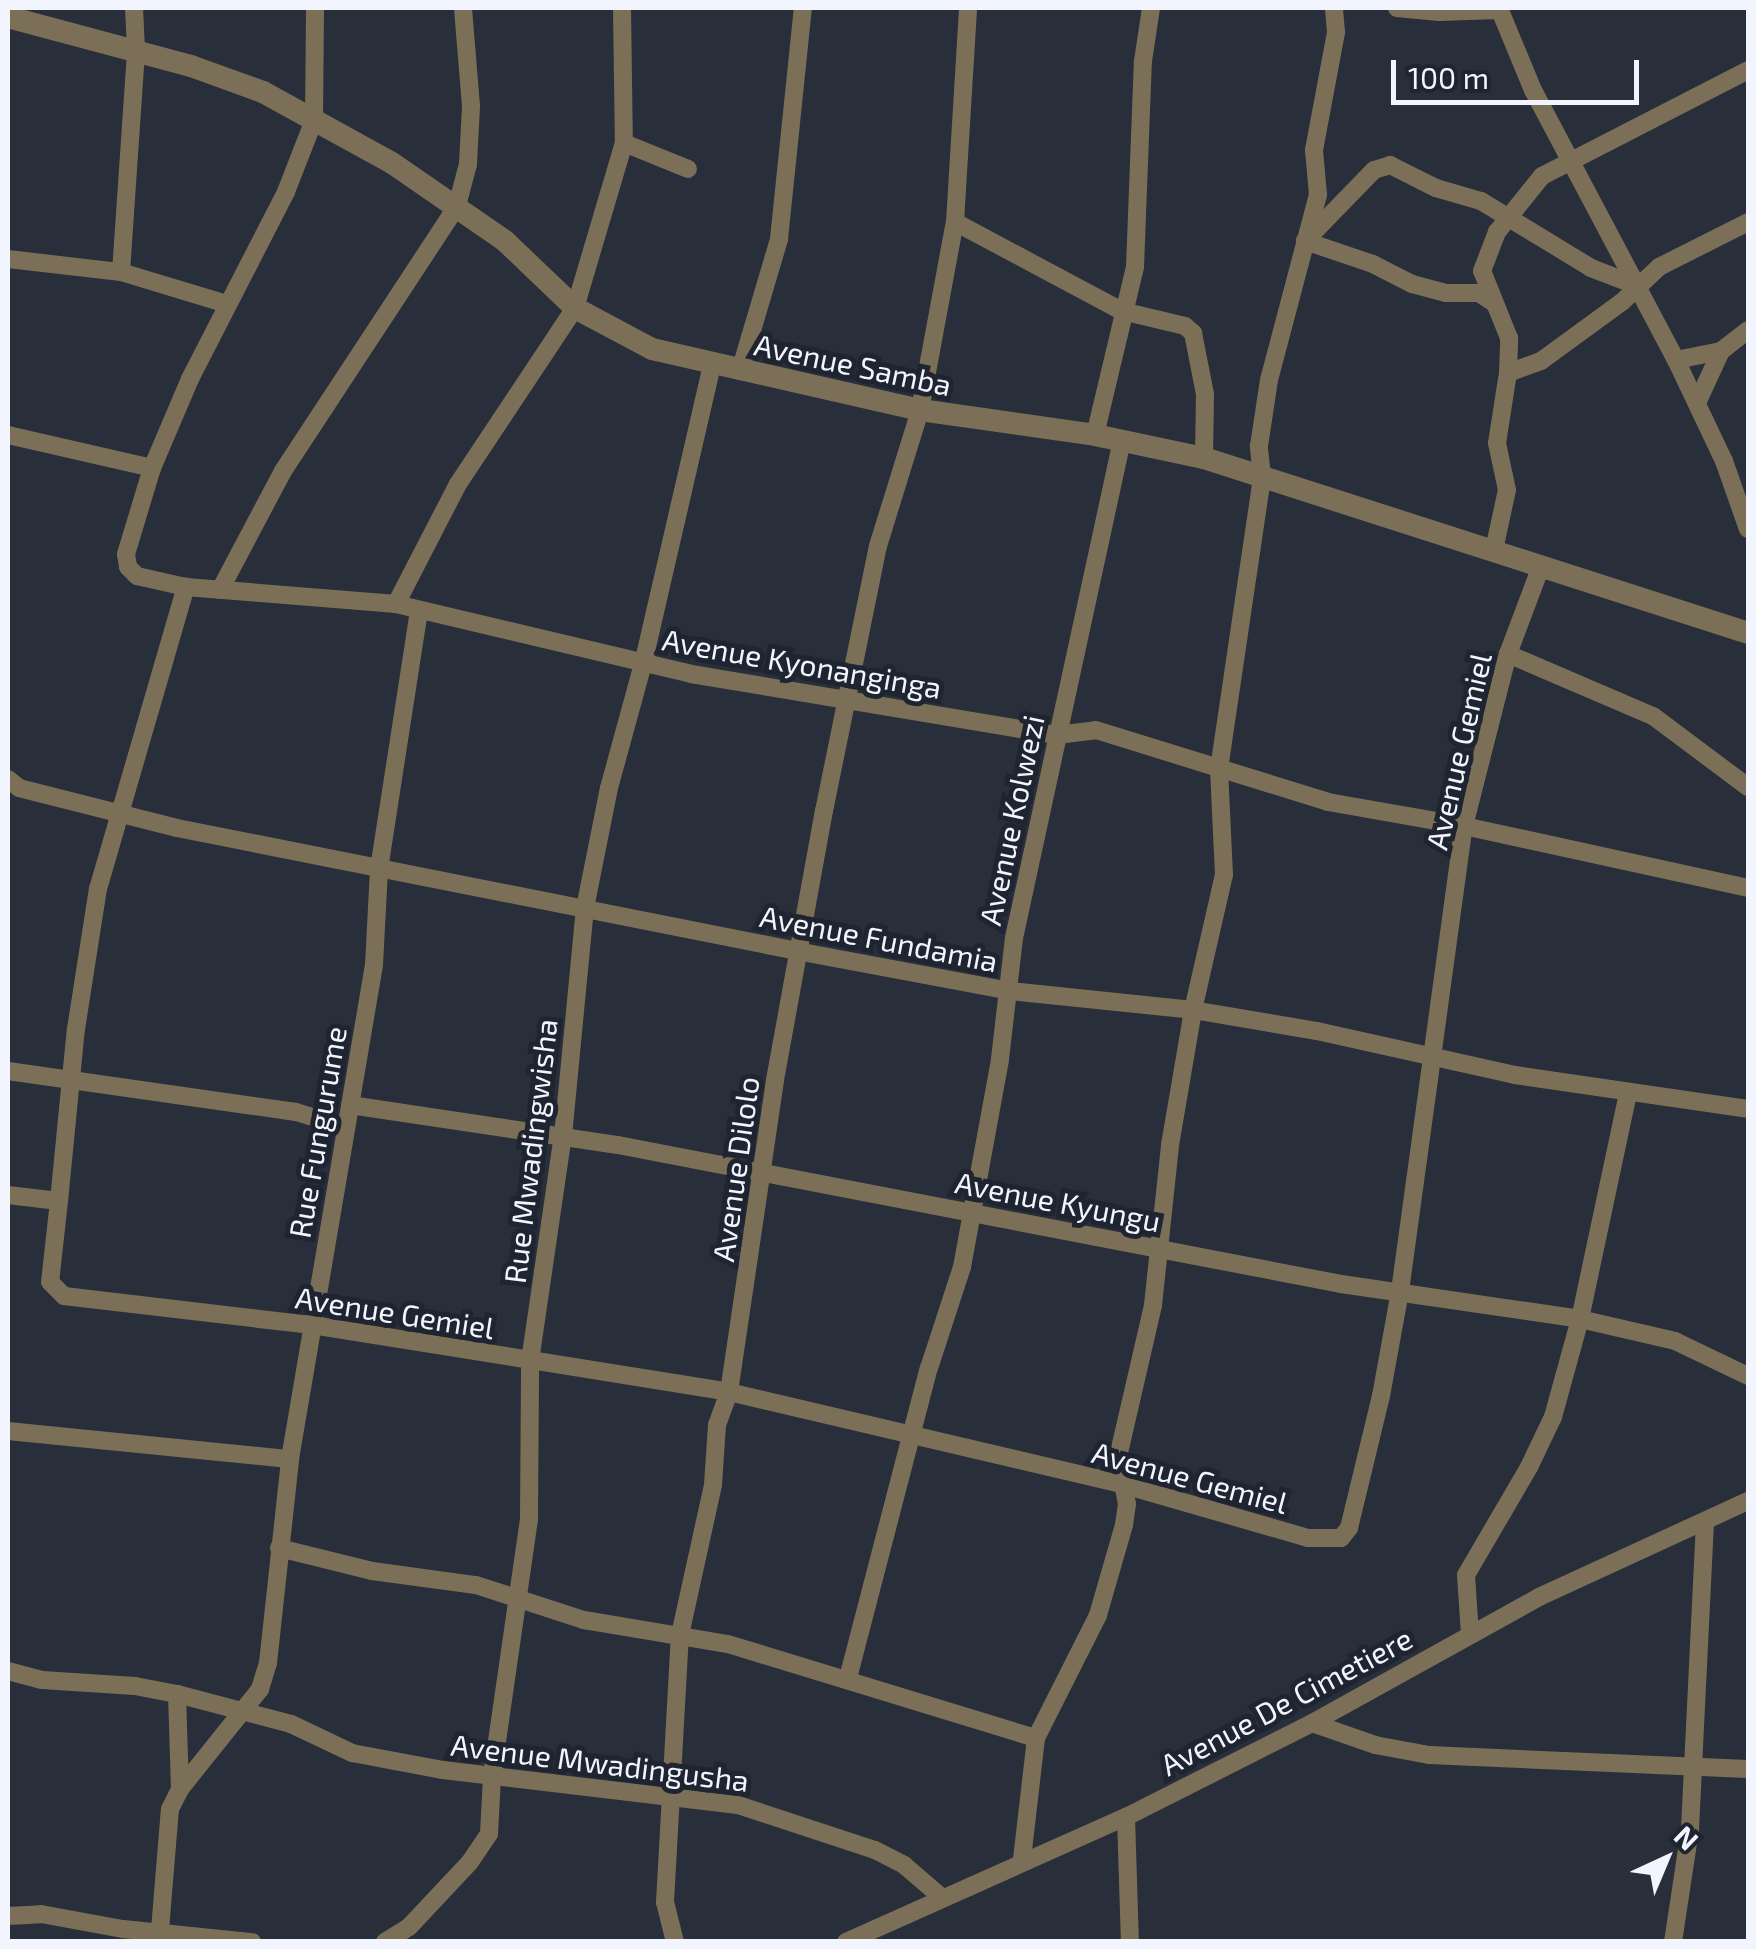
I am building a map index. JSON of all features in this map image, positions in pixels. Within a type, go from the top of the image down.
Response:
[{"type":"street","points":[[120,272],[136,50],[134,8]]},
{"type":"street","points":[[8,435],[152,468],[227,304],[286,192],[314,120],[315,8]]},
{"type":"street","points":[[220,590],[283,471],[456,206],[468,164],[470,106],[464,8]]},
{"type":"street","points":[[396,604],[458,484],[575,308],[624,143],[622,8]]},
{"type":"street","points":[[740,371],[779,239],[803,8]]},
{"type":"street","name":"Avenue Dilolo","points":[[675,1942],[665,1902],[680,1635],[713,1485],[716,1425],[729,1392],[775,1080],[802,952],[813,867],[878,546],[920,410],[955,222],[968,8]]},
{"type":"street","points":[[1095,435],[1137,241],[1143,61],[1150,8]]},
{"type":"street","points":[[1022,1860],[1036,1738],[1084,1644],[1115,1566],[1127,1504],[1118,1457],[1162,1249],[1170,1145],[1193,1010],[1224,875],[1219,769],[1262,477],[1259,446],[1269,380],[1318,194],[1314,150],[1336,32],[1334,8]]},
{"type":"street","points":[[1397,8],[1439,12],[1499,9],[1533,90],[1741,490],[1748,529]]},
{"type":"street","name":"Avenue Samba","points":[[8,17],[136,50],[263,92],[456,206],[504,241],[575,308],[652,348],[920,410],[1095,435],[1204,458],[1748,633]]},
{"type":"street","points":[[1494,550],[1506,490],[1497,443],[1509,338],[1482,270],[1484,257],[1508,216],[1542,176],[1748,70]]},
{"type":"street","points":[[624,143],[688,169]]},
{"type":"street","points":[[1305,240],[1380,165],[1400,168],[1508,216],[1591,268],[1635,286]]},
{"type":"street","points":[[955,222],[1122,310],[1185,326],[1193,333],[1205,394],[1204,458]]},
{"type":"street","points":[[1508,373],[1541,360],[1680,254],[1748,222]]},
{"type":"street","points":[[1305,240],[1372,264],[1412,284],[1446,293],[1479,293],[1495,304]]},
{"type":"street","points":[[8,259],[120,272],[190,289],[227,304]]},
{"type":"street","points":[[1697,403],[1721,352],[1748,330]]},
{"type":"street","points":[[1676,360],[1721,352]]},
{"type":"street","name":"Rue Mwadingwisha","points":[[385,1942],[411,1934],[489,1834],[492,1776],[529,1518],[530,1361],[562,1136],[585,908],[609,788],[643,664],[712,364]]},
{"type":"street","name":"Avenue Kolwezi","points":[[848,1678],[962,1267],[1010,992],[1014,938],[1122,440]]},
{"type":"street","name":"Avenue Kyonanginga","points":[[152,468],[126,554],[128,566],[137,576],[186,587],[396,604],[643,664],[1057,734],[1096,730],[1328,802],[1464,826],[1748,888]]},
{"type":"street","name":"Avenue Gemiel","points":[[59,1201],[50,1282],[64,1296],[312,1325],[729,1392],[1121,1484],[1308,1538],[1340,1538],[1348,1528],[1381,1396],[1400,1291],[1429,1054],[1464,826],[1508,654],[1541,566]]},
{"type":"street","points":[[8,1195],[59,1201],[74,1080],[76,1029],[98,890],[186,587]]},
{"type":"street","name":"Rue Fungurume","points":[[159,1937],[164,1839],[180,1789],[260,1688],[268,1663],[290,1460],[374,965],[379,869],[420,610]]},
{"type":"street","points":[[1508,654],[1653,716],[1748,787]]},
{"type":"street","name":"Avenue Fundamia","points":[[11,787],[379,869],[1010,992],[1193,1010],[1429,1054],[1515,1075],[1748,1108]]},
{"type":"street","points":[[8,1071],[296,1112],[346,1127]]},
{"type":"street","points":[[1470,1634],[1466,1575],[1529,1467],[1552,1416],[1580,1318],[1628,1092]]},
{"type":"street","name":"Avenue Kyungu","points":[[350,1105],[562,1136],[1162,1249],[1580,1318],[1674,1341],[1748,1376]]},
{"type":"street","points":[[8,1431],[290,1460]]},
{"type":"street","name":"Avenue De Cimetiere","points":[[846,1942],[940,1896],[1126,1817],[1312,1723],[1470,1634],[1648,1543],[1705,1524],[1748,1501]]},
{"type":"street","points":[[1673,1942],[1690,1829],[1705,1524]]},
{"type":"street","points":[[279,1548],[372,1571],[476,1585],[584,1620],[680,1635],[848,1678],[1036,1738]]},
{"type":"street","name":"Avenue Mwadingusha","points":[[8,1671],[42,1680],[116,1684],[177,1694],[291,1724],[352,1753],[492,1776],[669,1794],[787,1818],[875,1850],[924,1879],[940,1896]]},
{"type":"street","points":[[177,1694],[180,1789]]},
{"type":"street","points":[[1312,1723],[1375,1745],[1428,1755],[1748,1769]]},
{"type":"street","points":[[1126,1817],[1130,1942]]},
{"type":"street","points":[[8,1916],[58,1916],[121,1935],[252,1942]]}]
